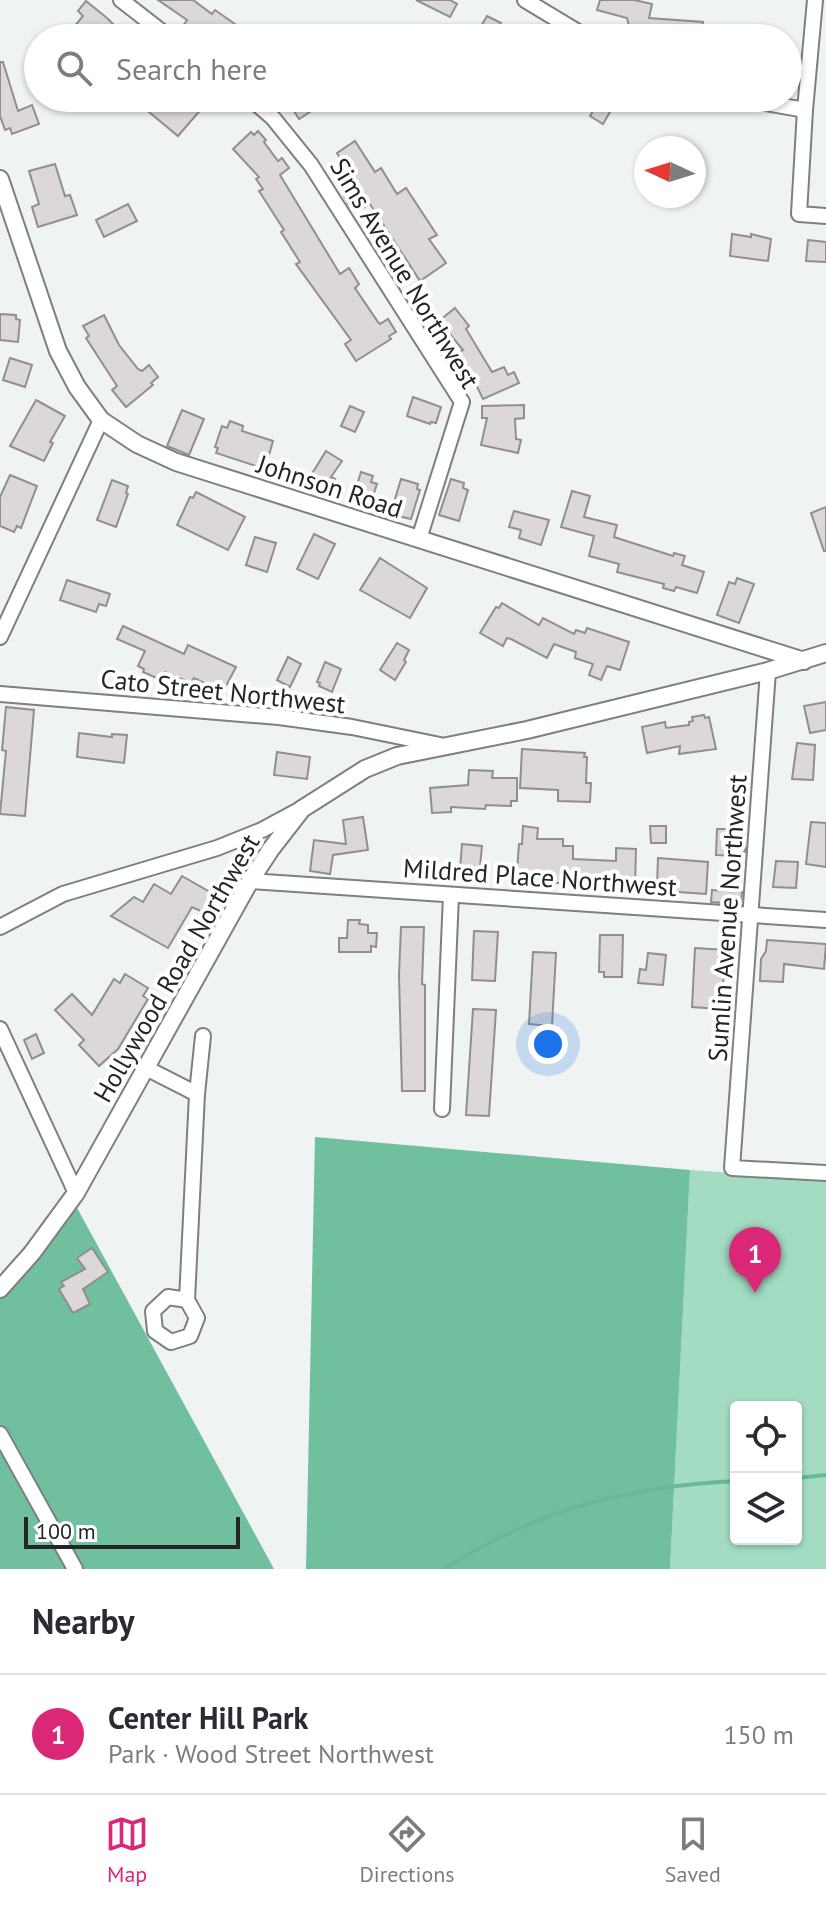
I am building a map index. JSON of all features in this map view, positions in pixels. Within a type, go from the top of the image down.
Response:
[{"type":"street","points":[[121,0],[152,24]]},
{"type":"street","points":[[525,0],[565,24]]},
{"type":"street","points":[[815,0],[799,214],[826,216]]},
{"type":"street","name":"Sims Avenue Northwest","points":[[266,112],[311,165],[462,402],[419,539]]},
{"type":"street","name":"Johnson Road","points":[[0,179],[4,199],[58,351],[77,387],[101,420],[137,444],[176,462],[804,661]]},
{"type":"street","points":[[0,637],[101,420]]},
{"type":"street","name":"Hollywood Road Northwest","points":[[0,1289],[32,1253],[76,1193],[250,881],[302,809],[365,769],[397,756],[527,730],[768,671],[826,653]]},
{"type":"street","name":"Sumlin Avenue Northwest","points":[[768,671],[732,1168],[826,1173]]},
{"type":"street","name":"Cato Street Northwest","points":[[0,694],[279,717],[352,727],[440,745]]},
{"type":"street","points":[[0,927],[63,894],[217,848],[262,830],[302,809]]},
{"type":"street","name":"Mildred Place Northwest","points":[[250,881],[826,920]]},
{"type":"street","points":[[442,1109],[451,895]]},
{"type":"street","points":[[0,1029],[76,1193]]},
{"type":"street","points":[[187,1300],[197,1094],[203,1036]]},
{"type":"street","points":[[146,1068],[197,1094]]},
{"type":"street","points":[[0,1434],[75,1569]]},
{"type":"green space","points":[[315,1137],[690,1170],[670,1569],[306,1569]]},
{"type":"green space","points":[[690,1170],[826,1179],[826,1569],[670,1569]]},
{"type":"green space","points":[[70,1195],[274,1569],[0,1569],[0,1281]]},
{"type":"building","points":[[158,0],[193,0],[212,14],[215,10],[235,24],[184,24],[187,20]]},
{"type":"building","points":[[416,0],[450,0],[457,4],[450,17]]},
{"type":"building","points":[[600,0],[634,0],[652,4],[649,18],[703,22],[628,24],[627,18],[597,10]]},
{"type":"building","points":[[86,1],[113,24],[76,24],[83,16],[78,11]]},
{"type":"building","points":[[487,16],[501,23],[500,24],[482,24]]},
{"type":"building","points":[[0,62],[3,62],[18,111],[24,108],[24,112],[35,112],[39,124],[12,134],[10,128],[5,130],[0,116]]},
{"type":"building","points":[[149,112],[199,112],[178,136]]},
{"type":"building","points":[[295,112],[310,112],[299,119]]},
{"type":"building","points":[[592,112],[610,112],[603,124],[590,116]]},
{"type":"building","points":[[258,131],[278,161],[282,158],[289,168],[280,175],[340,274],[349,268],[359,284],[355,288],[378,322],[380,324],[388,319],[396,332],[389,336],[391,339],[356,361],[345,344],[351,340],[296,264],[300,262],[281,232],[284,230],[259,191],[263,189],[256,179],[259,177],[233,149],[251,132],[254,135]]},
{"type":"building","points":[[355,141],[375,172],[381,168],[397,194],[406,188],[437,235],[429,239],[446,263],[420,281],[370,204],[358,211],[354,204],[350,207],[344,196],[357,188],[337,153]]},
{"type":"building","points":[[55,164],[65,196],[70,195],[77,215],[38,227],[32,207],[39,204],[29,171]]},
{"type":"building","points":[[128,204],[137,221],[104,237],[96,220]]},
{"type":"building","points":[[732,234],[751,237],[751,234],[771,239],[768,261],[730,256]]},
{"type":"building","points":[[808,240],[826,242],[826,262],[806,261]]},
{"type":"building","points":[[455,308],[469,326],[466,329],[492,372],[504,367],[508,375],[514,372],[519,383],[483,399],[465,362],[461,365],[455,355],[463,350],[439,321]]},
{"type":"building","points":[[0,314],[16,315],[16,319],[20,320],[18,342],[0,340]]},
{"type":"building","points":[[104,315],[119,345],[138,369],[142,371],[149,365],[158,377],[151,383],[153,385],[126,407],[112,390],[117,386],[86,338],[89,336],[83,326]]},
{"type":"building","points":[[10,358],[32,365],[25,387],[3,380]]},
{"type":"building","points":[[413,397],[441,407],[436,423],[407,416]]},
{"type":"building","points":[[36,400],[65,416],[50,442],[53,443],[44,461],[10,446]]},
{"type":"building","points":[[524,405],[524,418],[515,419],[516,439],[521,440],[518,453],[481,445],[487,418],[482,418],[482,406]]},
{"type":"building","points":[[350,406],[364,412],[355,432],[341,426]]},
{"type":"building","points":[[182,410],[204,419],[189,455],[167,446]]},
{"type":"building","points":[[230,421],[243,426],[242,431],[273,441],[265,469],[216,453],[222,426],[227,428]]},
{"type":"building","points":[[326,451],[342,461],[331,477],[335,479],[328,489],[310,477]]},
{"type":"building","points":[[361,472],[373,476],[371,482],[377,484],[371,502],[365,501],[364,505],[352,501]]},
{"type":"building","points":[[10,475],[37,486],[21,528],[17,526],[14,532],[0,526],[0,497]]},
{"type":"building","points":[[401,479],[418,484],[417,489],[420,490],[411,519],[398,516],[400,511],[392,509]]},
{"type":"building","points":[[451,479],[464,483],[463,488],[468,490],[459,521],[439,515]]},
{"type":"building","points":[[112,480],[128,486],[116,527],[97,520]]},
{"type":"building","points":[[572,491],[590,496],[584,517],[617,525],[614,537],[673,556],[674,553],[685,556],[682,565],[704,572],[697,593],[676,587],[674,591],[663,588],[664,584],[617,572],[619,564],[589,556],[594,536],[561,527]]},
{"type":"building","points":[[196,492],[245,517],[228,550],[177,525],[190,497],[193,498]]},
{"type":"building","points":[[826,507],[826,551],[824,551],[811,513]]},
{"type":"building","points":[[514,511],[549,520],[541,545],[519,538],[521,530],[509,527]]},
{"type":"building","points":[[314,534],[335,544],[318,579],[297,569]]},
{"type":"building","points":[[255,537],[276,543],[267,572],[246,565]]},
{"type":"building","points":[[380,558],[427,588],[410,618],[360,590]]},
{"type":"building","points":[[737,578],[754,584],[739,623],[717,615],[729,582],[735,584]]},
{"type":"building","points":[[67,580],[110,594],[106,606],[99,604],[96,612],[60,600]]},
{"type":"building","points":[[502,603],[539,625],[543,618],[574,634],[576,630],[585,633],[587,628],[629,642],[620,670],[607,666],[601,680],[589,675],[593,664],[575,658],[576,652],[554,644],[547,658],[511,639],[507,638],[503,646],[480,633],[496,607],[499,608]]},
{"type":"building","points":[[123,626],[184,654],[188,645],[236,667],[223,692],[194,678],[191,683],[165,672],[161,680],[143,672],[144,669],[138,666],[145,651],[117,639]]},
{"type":"building","points":[[397,643],[409,650],[395,680],[380,670]]},
{"type":"building","points":[[288,657],[301,664],[290,687],[277,680]]},
{"type":"building","points":[[325,662],[341,669],[332,692],[317,682]]},
{"type":"building","points":[[826,702],[826,730],[810,733],[804,706]]},
{"type":"building","points":[[6,707],[34,710],[25,816],[0,814],[6,751],[2,750]]},
{"type":"building","points":[[704,715],[705,718],[709,717],[716,749],[679,754],[680,746],[647,753],[642,727],[665,722],[666,728],[689,725],[692,717]]},
{"type":"building","points":[[79,733],[112,737],[112,734],[127,735],[124,763],[77,757]]},
{"type":"building","points":[[797,743],[815,745],[813,780],[792,779]]},
{"type":"building","points":[[522,749],[585,753],[586,783],[591,783],[590,802],[558,801],[558,790],[520,788]]},
{"type":"building","points":[[277,752],[310,757],[307,779],[274,775]]},
{"type":"building","points":[[469,770],[493,771],[492,778],[517,778],[517,801],[511,801],[511,806],[486,805],[485,809],[451,807],[451,812],[432,813],[430,788],[468,785]]},
{"type":"building","points":[[363,817],[368,850],[333,855],[330,874],[310,871],[314,840],[346,844],[343,820]]},
{"type":"building","points":[[811,822],[826,823],[826,867],[806,864]]},
{"type":"building","points":[[523,826],[538,828],[537,839],[563,839],[563,846],[573,846],[573,859],[616,861],[616,848],[636,849],[635,886],[622,886],[623,881],[573,878],[573,883],[548,883],[549,879],[520,878],[521,871],[517,871]]},
{"type":"building","points":[[650,826],[666,826],[666,843],[651,843]]},
{"type":"building","points":[[717,829],[739,829],[739,834],[745,834],[745,852],[738,852],[738,856],[716,855]]},
{"type":"building","points":[[462,844],[482,846],[479,877],[460,870]]},
{"type":"building","points":[[658,858],[708,862],[706,894],[664,891],[665,887],[657,886]]},
{"type":"building","points":[[776,861],[798,862],[796,888],[773,887]]},
{"type":"building","points":[[182,876],[215,895],[205,913],[192,907],[168,948],[111,916],[134,897],[143,902],[154,884],[171,894]]},
{"type":"building","points":[[712,890],[742,892],[741,904],[711,902]]},
{"type":"building","points":[[348,920],[360,920],[359,924],[368,925],[368,933],[377,933],[376,947],[371,946],[371,952],[339,952],[339,938],[347,938]]},
{"type":"building","points":[[401,927],[424,927],[425,1091],[402,1091]]},
{"type":"building","points":[[474,931],[498,932],[495,981],[472,980]]},
{"type":"building","points":[[600,935],[623,935],[622,977],[604,977],[604,972],[599,972]]},
{"type":"building","points":[[767,940],[826,944],[824,969],[784,964],[783,982],[760,981],[761,959]]},
{"type":"building","points":[[695,948],[725,950],[722,1005],[719,1009],[692,1007]]},
{"type":"building","points":[[533,952],[556,953],[552,1026],[529,1024]]},
{"type":"building","points":[[648,953],[666,955],[663,985],[638,983],[640,969],[646,970]]},
{"type":"building","points":[[125,974],[148,988],[143,996],[148,999],[118,1049],[99,1066],[79,1045],[84,1040],[55,1010],[72,994],[92,1015],[114,979],[120,983]]},
{"type":"building","points":[[473,1009],[496,1010],[489,1116],[466,1115]]},
{"type":"building","points":[[36,1034],[44,1053],[32,1059],[24,1040]]},
{"type":"building","points":[[92,1248],[108,1272],[83,1289],[90,1304],[73,1313],[59,1289],[64,1286],[61,1282],[85,1269],[77,1258]]},
{"type":"waterway","points":[[802,1477],[826,1475]]},
{"type":"waterway","points":[[445,1569],[513,1531],[584,1505],[658,1489],[730,1481]]},
{"type":"place","name":"Center Hill Park","points":[[755,1293]]}]
